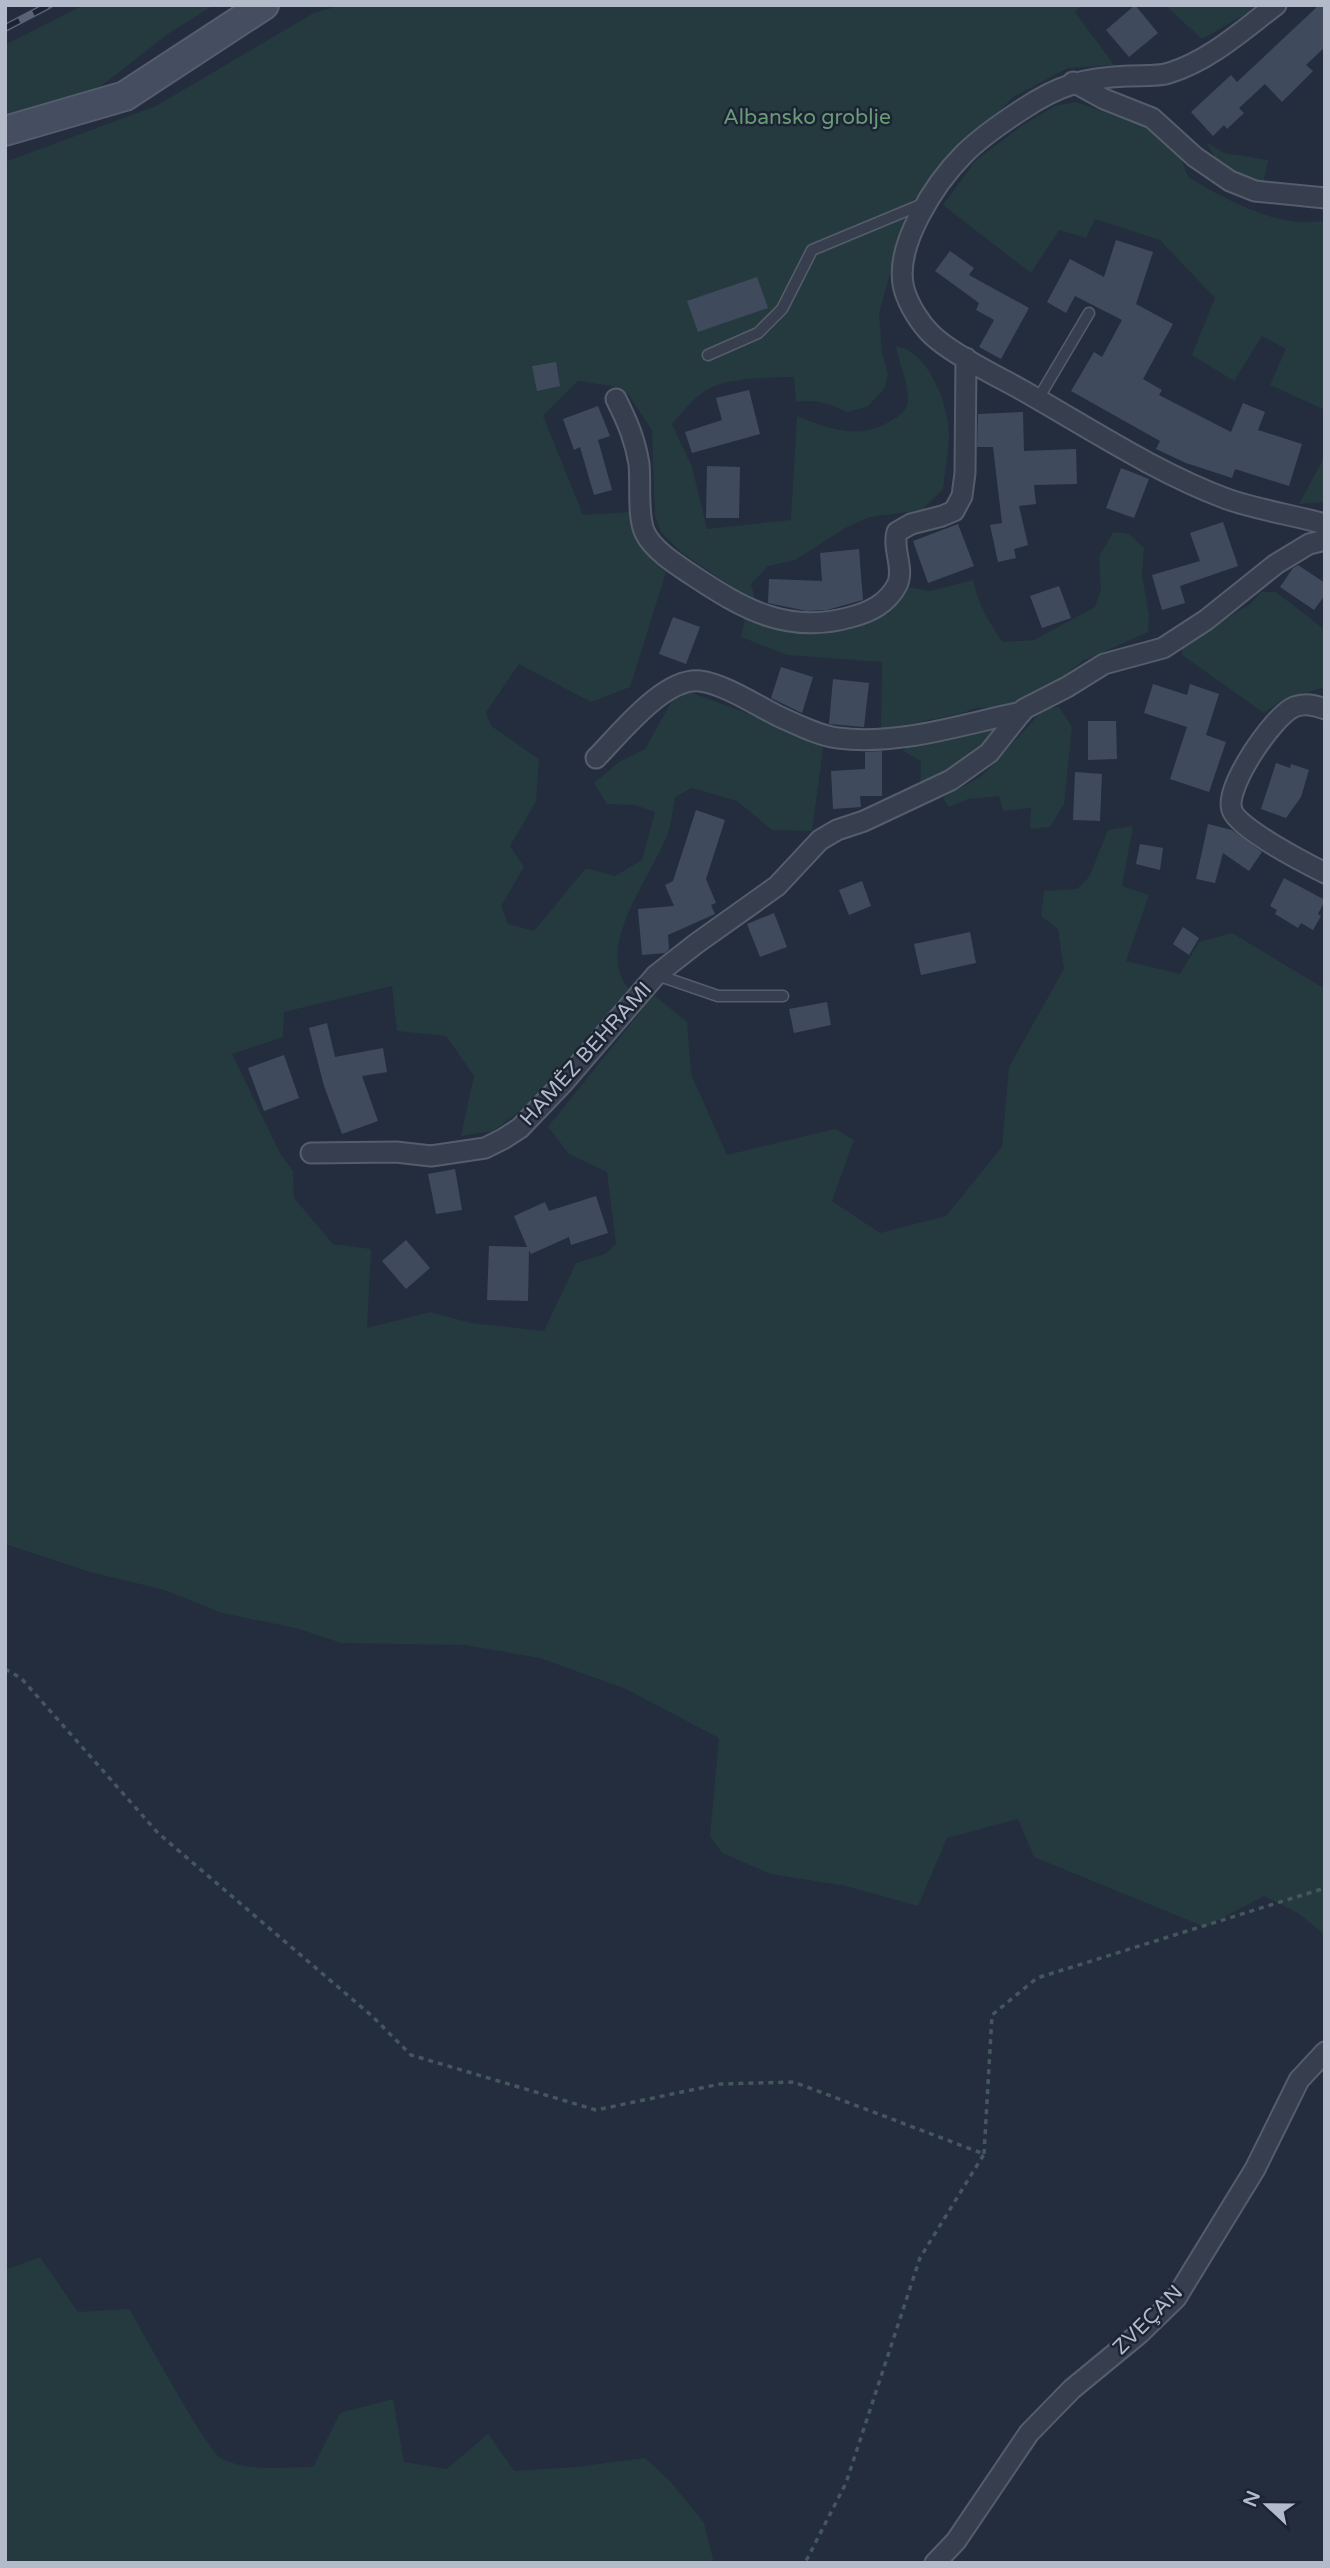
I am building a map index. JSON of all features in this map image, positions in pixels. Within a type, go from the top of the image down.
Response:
[{"type":"main road","points":[[5,131],[125,96],[264,5]]},
{"type":"street","points":[[1276,5],[1206,57],[1168,74],[1073,82],[1053,90],[1021,111],[964,154],[929,202],[905,248],[902,273],[905,291],[917,317],[933,336],[966,358],[1176,478],[1229,499],[1325,524]]},
{"type":"street","points":[[1073,82],[1104,99],[1152,118],[1195,157],[1230,181],[1255,191],[1325,198]]},
{"type":"street","points":[[616,399],[633,433],[639,465],[644,532],[668,558],[733,602],[775,619],[826,624],[872,611],[890,595],[900,574],[894,541],[897,532],[911,524],[954,510],[962,496],[965,473],[966,358]]},
{"type":"street","name":"HAMËZ BEHRAMI","points":[[596,758],[646,708],[685,682],[701,681],[716,686],[789,721],[835,738],[864,740],[928,733],[1021,712],[1104,664],[1163,648],[1206,620],[1276,564],[1309,544],[1325,540]]},
{"type":"street","points":[[1321,704],[1290,708],[1273,726],[1253,753],[1233,789],[1231,801],[1232,811],[1241,822],[1303,863],[1325,873]]},
{"type":"street","name":"HAMËZ BEHRAMI","points":[[310,1153],[396,1152],[431,1156],[485,1148],[503,1139],[520,1128],[563,1083],[656,975],[778,886],[820,840],[951,780],[989,753],[1021,712]]},
{"type":"street","name":"ZVEÇAN","points":[[935,2563],[956,2541],[1029,2433],[1072,2389],[1140,2333],[1176,2298],[1255,2169],[1299,2080],[1325,2052]]},
{"type":"lane","points":[[708,355],[758,333],[782,309],[812,250],[929,202]]},
{"type":"lane","points":[[1038,399],[1089,313]]},
{"type":"lane","name":"HAMËZ BEHRAMI","points":[[656,975],[718,996],[783,996]]},
{"type":"path","points":[[5,1669],[21,1678],[158,1833],[372,2016],[411,2055],[596,2110],[720,2084],[794,2082],[984,2154]]},
{"type":"path","points":[[805,2563],[846,2483],[920,2258],[984,2154],[992,2015],[1037,1978],[1325,1888]]},
{"type":"green space","points":[[84,5],[214,5],[169,33],[101,86],[5,118],[5,45]]},
{"type":"green space","name":"Albansko groblje","points":[[342,5],[1082,5],[1075,12],[1114,65],[1068,68],[1013,97],[909,205],[879,313],[882,352],[888,375],[884,389],[867,407],[847,412],[822,403],[796,402],[794,377],[752,379],[720,384],[706,390],[672,424],[692,467],[707,529],[791,520],[797,416],[844,431],[868,430],[894,419],[905,410],[908,399],[896,346],[907,350],[925,365],[938,388],[948,423],[943,489],[922,510],[870,517],[847,527],[795,560],[768,566],[751,584],[756,603],[682,553],[661,532],[655,515],[652,430],[628,394],[612,386],[578,381],[543,416],[583,515],[629,512],[639,545],[666,572],[630,687],[591,702],[519,664],[486,712],[491,726],[539,759],[536,801],[510,846],[524,867],[501,906],[508,924],[534,931],[586,868],[615,876],[642,860],[655,812],[635,805],[607,804],[594,783],[619,762],[645,749],[672,701],[690,692],[824,742],[812,831],[772,830],[737,801],[692,788],[675,797],[669,830],[622,931],[618,952],[620,972],[629,989],[530,1103],[493,1131],[461,1136],[474,1076],[446,1036],[397,1031],[392,986],[284,1012],[283,1037],[232,1054],[280,1153],[293,1171],[294,1198],[333,1244],[371,1249],[367,1328],[430,1312],[471,1323],[544,1331],[576,1263],[605,1254],[616,1244],[607,1172],[569,1154],[548,1127],[654,995],[687,1022],[691,1074],[727,1155],[835,1129],[854,1140],[832,1201],[880,1233],[946,1216],[1002,1147],[1009,1067],[1064,969],[1058,929],[1041,916],[1044,891],[1077,889],[1089,877],[1108,830],[1133,826],[1122,886],[1149,895],[1126,961],[1180,974],[1199,942],[1232,933],[1325,989],[1325,1935],[1298,1913],[1264,1896],[1205,1927],[1034,1857],[1018,1819],[947,1838],[918,1906],[846,1886],[771,1874],[722,1853],[710,1836],[719,1738],[626,1689],[540,1658],[464,1645],[341,1643],[296,1628],[222,1613],[165,1590],[90,1572],[5,1544],[5,162],[156,106],[314,13]]},
{"type":"green space","points":[[1165,5],[1253,5],[1256,8],[1202,39]]},
{"type":"green space","points":[[1076,102],[1144,126],[1181,159],[1188,177],[1219,195],[1272,217],[1290,221],[1325,220],[1325,410],[1270,385],[1286,349],[1262,336],[1234,381],[1192,355],[1215,298],[1160,240],[1095,219],[1086,238],[1059,230],[1031,273],[943,205],[975,161],[1023,125],[1055,106]]},
{"type":"green space","points":[[1206,142],[1224,153],[1268,160],[1263,184],[1218,163]]},
{"type":"green space","points":[[1325,456],[1325,502],[1299,504]]},
{"type":"green space","points":[[1113,532],[1129,534],[1144,548],[1142,576],[1149,615],[1148,632],[1083,661],[1059,680],[1005,707],[975,708],[963,713],[881,730],[882,662],[787,655],[741,637],[745,618],[790,629],[835,631],[871,620],[908,587],[930,591],[973,580],[985,613],[1003,642],[1034,640],[1095,607],[1101,590],[1099,557]]},
{"type":"green space","points":[[1261,592],[1276,592],[1325,630],[1325,687],[1284,699],[1264,713],[1182,655],[1182,645],[1250,604]]},
{"type":"green space","points":[[1059,707],[1072,727],[1064,804],[1050,827],[1030,829],[1031,808],[1003,811],[999,796],[968,799],[949,807],[943,798],[982,776],[1045,708]]},
{"type":"green space","points":[[992,730],[977,752],[920,788],[921,761],[903,751],[913,741]]},
{"type":"green space","points":[[40,2257],[78,2312],[129,2309],[203,2436],[222,2459],[255,2467],[313,2467],[340,2413],[393,2399],[404,2462],[447,2469],[488,2434],[514,2471],[576,2467],[645,2458],[670,2481],[704,2523],[714,2563],[5,2563],[5,2270]]},
{"type":"building","points":[[1135,5],[1158,33],[1129,57],[1106,30]]},
{"type":"building","points":[[1319,5],[1325,5],[1325,47],[1306,65],[1313,71],[1282,102],[1265,84],[1239,108],[1244,113],[1227,129],[1224,125],[1213,136],[1191,112],[1231,75],[1237,82]]},
{"type":"building","points":[[1116,240],[1153,252],[1136,304],[1173,324],[1143,379],[1162,390],[1159,395],[1231,432],[1243,403],[1265,412],[1258,430],[1302,444],[1289,486],[1235,469],[1232,478],[1186,463],[1156,449],[1160,441],[1071,391],[1094,352],[1102,357],[1122,320],[1075,296],[1066,313],[1047,302],[1070,259],[1104,277]]},
{"type":"building","points":[[950,251],[974,268],[969,275],[1029,308],[1001,359],[979,347],[994,320],[976,310],[979,303],[935,271]]},
{"type":"building","points":[[757,277],[768,308],[698,332],[687,301]]},
{"type":"building","points":[[556,362],[560,386],[537,391],[532,366]]},
{"type":"building","points":[[749,390],[760,434],[692,453],[685,432],[722,420],[716,398]]},
{"type":"building","points":[[598,406],[610,436],[598,440],[612,490],[594,495],[580,447],[574,450],[563,419]]},
{"type":"building","points":[[1023,412],[1024,451],[1076,449],[1077,484],[1034,485],[1036,504],[1019,506],[1028,545],[1014,549],[1016,558],[998,562],[990,525],[1002,523],[993,447],[977,447],[978,414]]},
{"type":"building","points":[[707,466],[740,467],[739,518],[706,518]]},
{"type":"building","points":[[1121,468],[1149,479],[1134,518],[1106,508]]},
{"type":"building","points":[[1223,522],[1238,566],[1180,586],[1185,603],[1162,610],[1152,575],[1200,561],[1190,533]]},
{"type":"building","points":[[958,524],[974,566],[928,583],[913,541]]},
{"type":"building","points":[[859,549],[863,600],[827,610],[807,611],[768,603],[769,579],[822,581],[820,553]]},
{"type":"building","points":[[1298,565],[1325,583],[1325,595],[1314,610],[1280,587]]},
{"type":"building","points":[[1059,586],[1071,618],[1042,628],[1030,596]]},
{"type":"building","points":[[673,617],[700,627],[686,664],[659,654]]},
{"type":"building","points":[[781,667],[813,677],[802,713],[771,698]]},
{"type":"building","points":[[833,679],[869,683],[864,727],[829,724]]},
{"type":"building","points":[[1153,684],[1187,695],[1190,684],[1219,694],[1206,735],[1226,742],[1209,792],[1170,779],[1187,727],[1144,713]]},
{"type":"building","points":[[1088,721],[1116,721],[1117,759],[1088,760]]},
{"type":"building","points":[[882,751],[882,796],[860,796],[861,807],[833,809],[831,771],[865,769],[865,752]]},
{"type":"building","points":[[1276,763],[1290,768],[1291,764],[1309,770],[1301,797],[1286,818],[1261,809]]},
{"type":"building","points":[[1075,772],[1102,774],[1100,821],[1073,820]]},
{"type":"building","points":[[696,810],[725,820],[706,879],[716,903],[711,905],[715,914],[668,935],[669,949],[665,953],[642,955],[638,909],[674,906],[665,885],[673,881]]},
{"type":"building","points":[[1208,824],[1232,830],[1262,852],[1249,871],[1223,853],[1215,883],[1196,879]]},
{"type":"building","points":[[1140,844],[1163,848],[1160,870],[1136,864]]},
{"type":"building","points":[[1284,878],[1325,900],[1318,914],[1321,916],[1313,930],[1301,923],[1298,928],[1275,914],[1277,910],[1270,906]]},
{"type":"building","points":[[862,881],[871,906],[849,915],[839,890]]},
{"type":"building","points":[[774,913],[787,947],[760,957],[747,924]]},
{"type":"building","points":[[1183,927],[1199,938],[1189,955],[1173,944]]},
{"type":"building","points":[[970,932],[976,963],[921,975],[914,944]]},
{"type":"building","points":[[827,1002],[831,1025],[794,1033],[789,1009]]},
{"type":"building","points":[[327,1023],[335,1057],[383,1048],[387,1072],[362,1076],[378,1121],[342,1134],[324,1086],[309,1028]]},
{"type":"building","points":[[284,1055],[299,1098],[264,1111],[248,1068]]},
{"type":"building","points":[[455,1169],[462,1210],[436,1214],[428,1174]]},
{"type":"building","points":[[596,1196],[608,1233],[571,1245],[569,1237],[531,1254],[529,1250],[528,1301],[487,1300],[489,1246],[527,1247],[514,1216],[545,1202],[549,1211]]},
{"type":"building","points":[[406,1240],[430,1268],[406,1289],[382,1261]]},
{"type":"railway","points":[[5,28],[49,5]]}]
